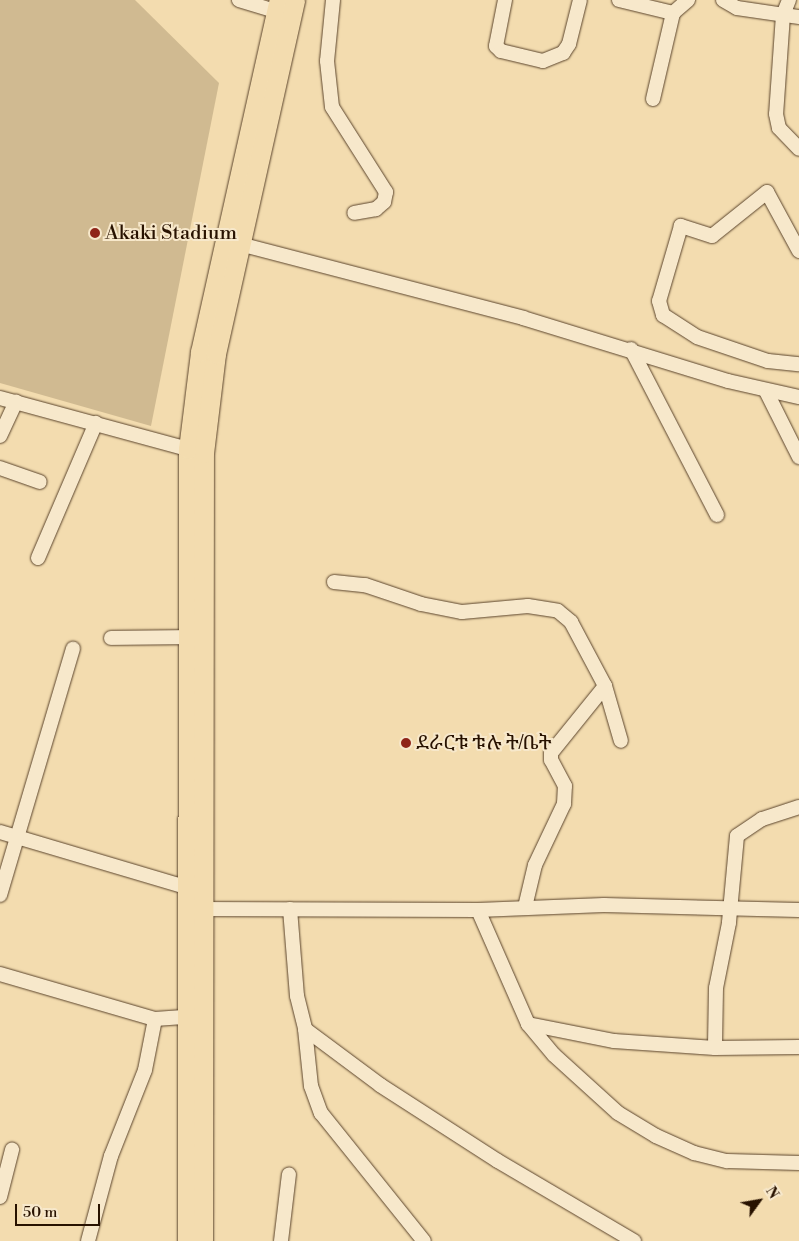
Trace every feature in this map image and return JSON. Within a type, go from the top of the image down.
[{"type":"main road","points":[[203,1241],[194,909],[186,887],[188,449],[200,352],[232,242],[295,0]]},
{"type":"main road","points":[[187,1241],[187,1017],[194,909],[204,453],[232,242],[277,6]]},
{"type":"street","points":[[239,0],[277,6]]},
{"type":"street","points":[[333,0],[327,61],[332,107],[386,192],[384,202],[376,209],[354,213]]},
{"type":"street","points":[[505,0],[496,46],[502,51],[543,61],[563,53],[568,44],[580,0]]},
{"type":"street","points":[[619,0],[672,13]]},
{"type":"street","points":[[654,99],[672,13],[688,0]]},
{"type":"street","points":[[723,0],[737,8],[799,17]]},
{"type":"street","points":[[789,0],[783,15],[776,114],[778,128],[799,149]]},
{"type":"street","points":[[799,251],[767,192],[712,236],[681,226],[659,301],[663,315],[697,337],[768,361],[799,364]]},
{"type":"street","points":[[232,242],[523,318],[766,391],[799,397]]},
{"type":"street","points":[[631,349],[717,515]]},
{"type":"street","points":[[766,391],[799,457]]},
{"type":"street","points":[[0,398],[188,449]]},
{"type":"street","points":[[0,436],[16,401]]},
{"type":"street","points":[[38,558],[96,423]]},
{"type":"street","points":[[0,468],[40,482]]},
{"type":"street","points":[[334,582],[365,585],[421,604],[462,612],[528,606],[558,611],[571,622],[605,686],[622,741]]},
{"type":"street","points":[[111,638],[188,637]]},
{"type":"street","points":[[0,895],[73,649]]},
{"type":"street","points":[[525,907],[535,865],[565,798],[565,786],[551,760],[551,753],[605,686]]},
{"type":"street","points":[[714,1048],[716,988],[728,932],[728,906],[739,832],[762,819],[799,807]]},
{"type":"street","points":[[0,832],[186,887]]},
{"type":"street","points":[[194,909],[478,910],[525,907],[728,906],[799,910]]},
{"type":"street","points":[[290,909],[297,996],[305,1030],[311,1086],[321,1113],[424,1241]]},
{"type":"street","points":[[478,910],[528,1024],[584,1084],[618,1112],[656,1136],[694,1153],[727,1161],[799,1163]]},
{"type":"street","points":[[0,974],[155,1019],[187,1017]]},
{"type":"street","points":[[88,1241],[100,1207],[107,1169],[145,1070],[155,1019]]},
{"type":"street","points":[[528,1024],[614,1041],[714,1048],[799,1047]]},
{"type":"street","points":[[305,1030],[380,1085],[482,1151],[634,1241]]},
{"type":"street","points":[[0,1197],[12,1150]]},
{"type":"street","points":[[281,1241],[289,1174]]},
{"type":"shaded area","name":"Akaki Stadium","points":[[0,0],[135,0],[219,83],[151,426],[0,383]]},
{"type":"place","name":"Akaki Stadium","points":[[95,233]]},
{"type":"place","name":"ደራርቱ ቱሉ ት/ቤት","points":[[406,743]]}]
